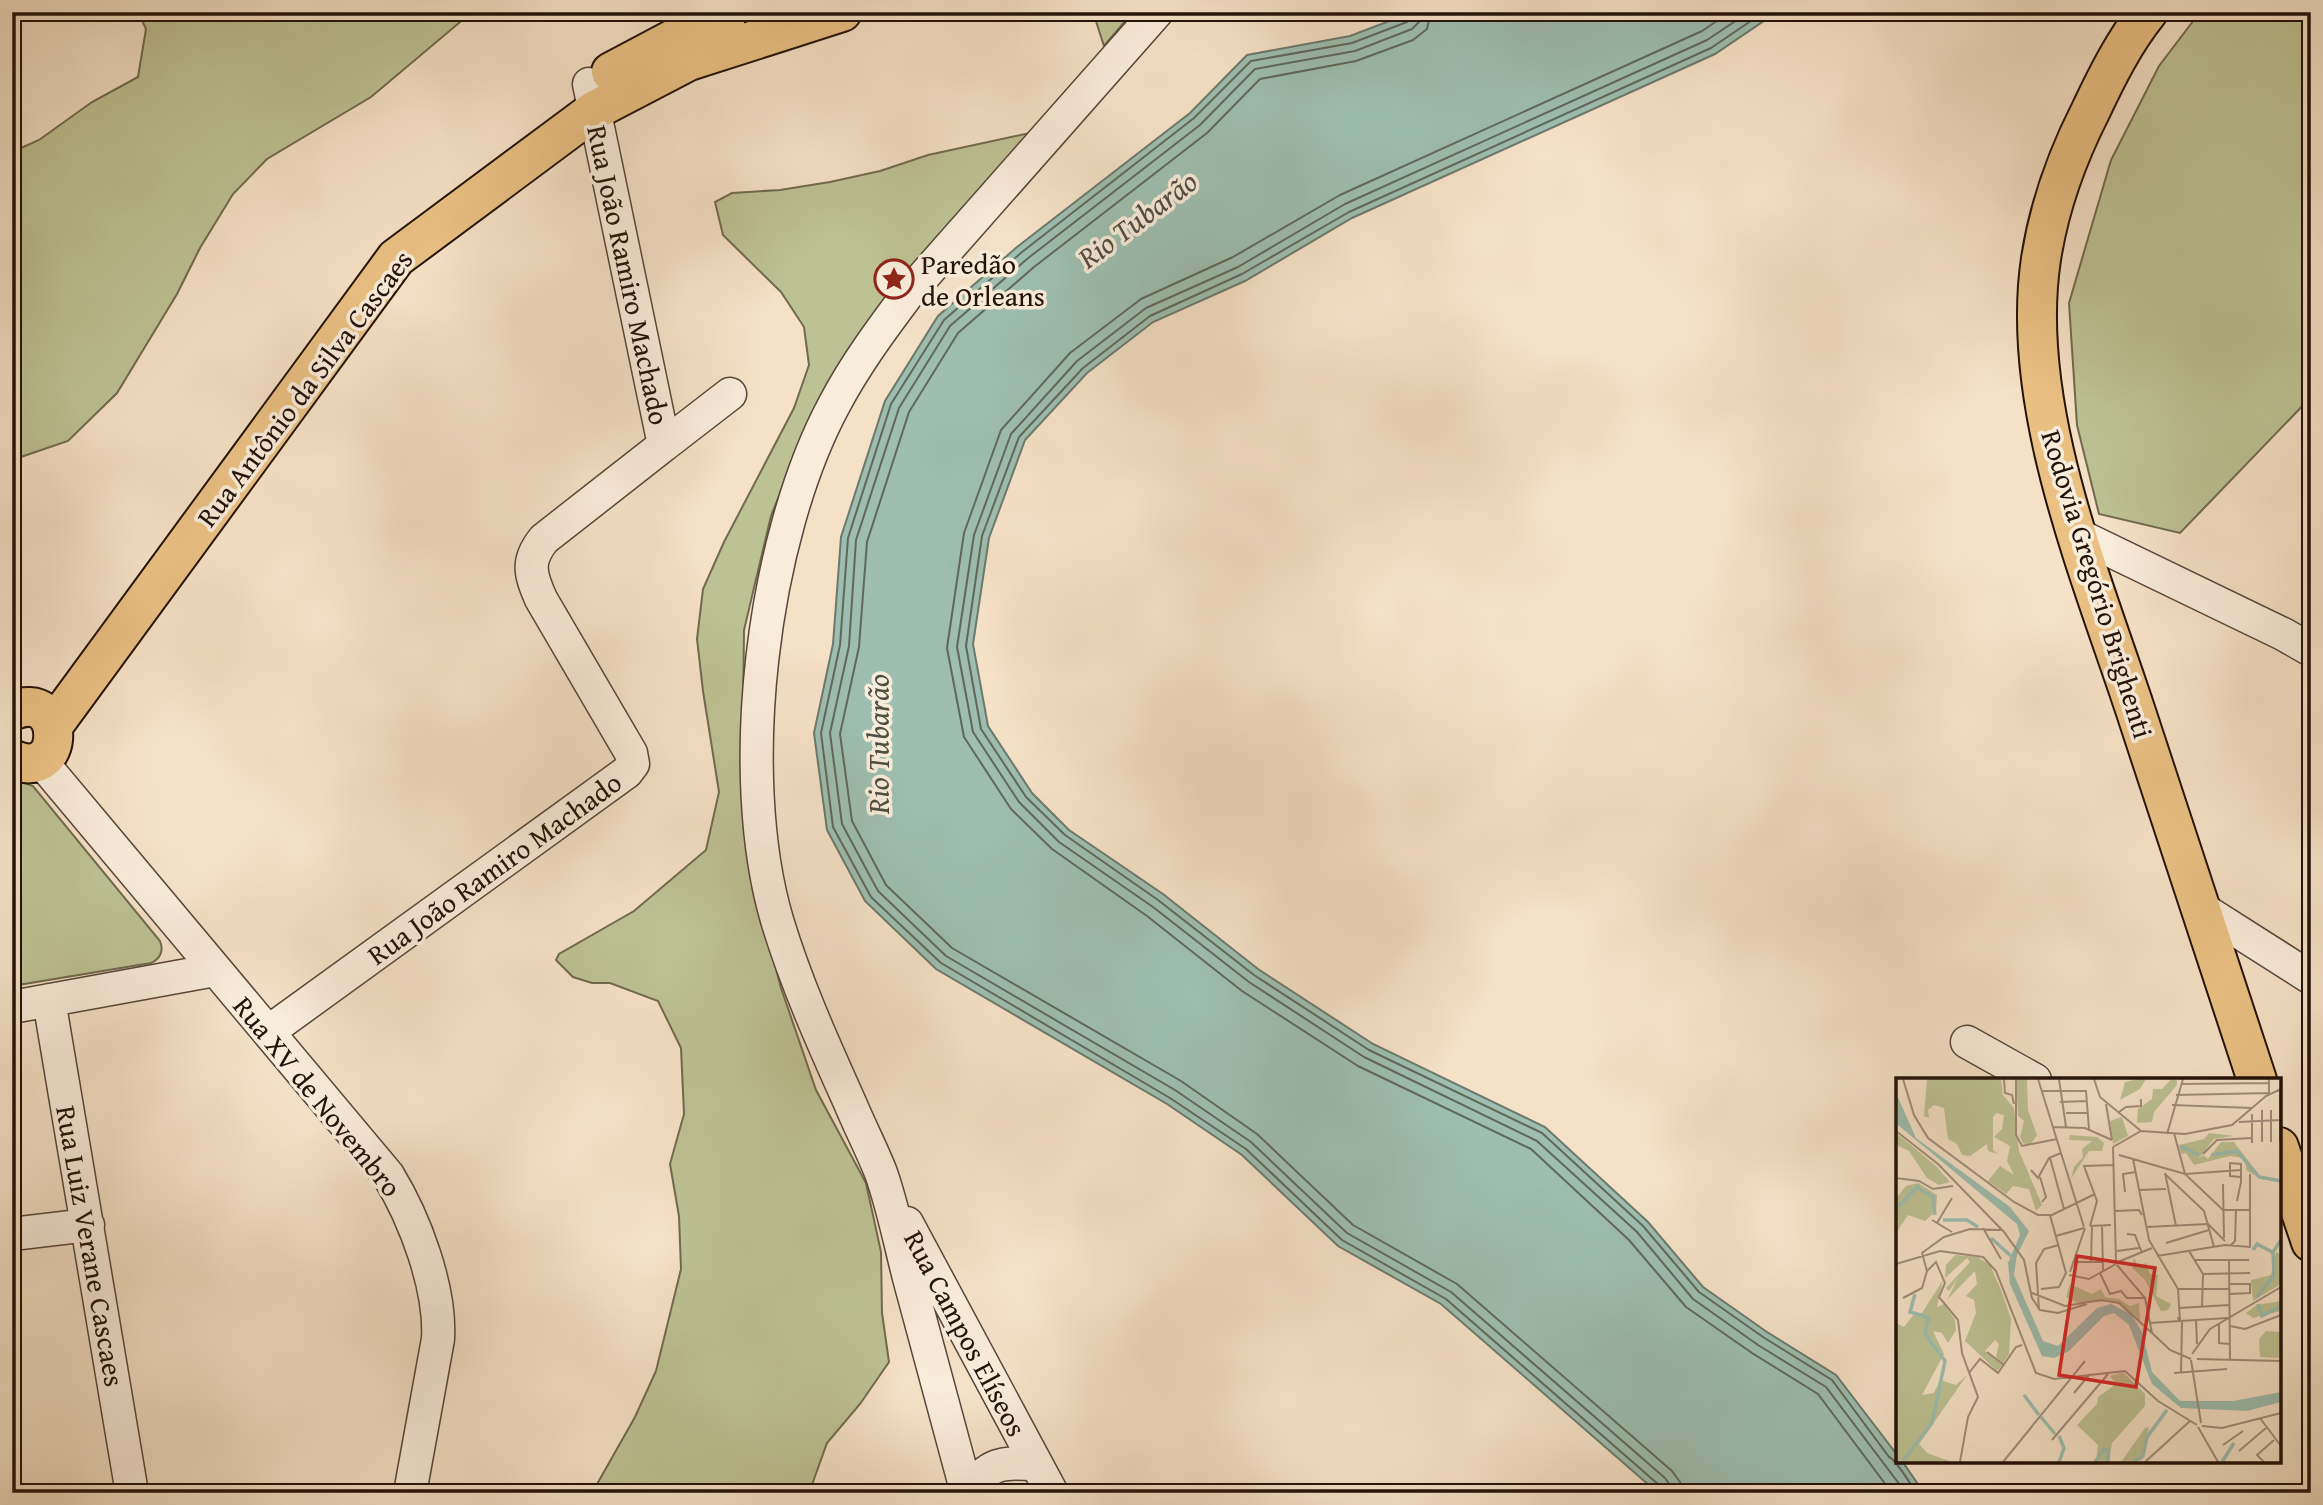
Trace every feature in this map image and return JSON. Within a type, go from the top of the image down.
[{"type":"main road","name":"Rua Antônio da Silva Cascaes","points":[[25,741],[280,394],[396,257],[592,97],[668,41],[754,12]]},
{"type":"main road","name":"Rua Antônio da Silva Cascaes","points":[[592,97],[689,61],[842,12]]},
{"type":"main road","name":"Rodovia Gregório Brighenti","points":[[2148,12],[2116,60],[2077,138],[2062,174],[2050,218],[2041,261],[2038,318],[2045,411],[2077,534],[2256,1078]]},
{"type":"main road","points":[[2281,1154],[2302,1231]]},
{"type":"street","points":[[967,1493],[881,1174],[820,1038],[790,962],[776,916],[765,864],[759,811],[759,705],[768,621],[790,514],[811,456],[833,406],[871,343],[916,284],[1157,12]]},
{"type":"street","name":"Rua João Ramiro Machado","points":[[268,1032],[616,780],[633,764],[631,753],[541,598],[533,582],[531,568],[534,552],[544,539],[664,445],[592,97]]},
{"type":"street","points":[[664,445],[730,394]]},
{"type":"street","points":[[2077,534],[2311,650]]},
{"type":"street","name":"Rua XV de Novembro","points":[[25,741],[388,1175],[402,1198],[414,1225],[433,1286],[439,1320],[438,1339],[410,1493]]},
{"type":"street","points":[[2201,908],[2311,978]]},
{"type":"street","points":[[12,1007],[215,970]]},
{"type":"street","name":"Rua Luiz Verane Cascaes","points":[[49,1000],[132,1493]]},
{"type":"street","points":[[1967,1042],[2031,1078]]},
{"type":"street","name":"Rua Campos Elíseos","points":[[881,1174],[1052,1493]]},
{"type":"street","points":[[12,1234],[88,1225]]},
{"type":"street","points":[[967,1493],[978,1478],[999,1464],[1011,1462],[1037,1465]]},
{"type":"green space","points":[[138,12],[472,12],[371,97],[267,159],[233,194],[117,393],[68,441],[12,460],[12,342],[18,336],[12,326],[12,152],[39,140],[92,102],[138,77],[146,29]]},
{"type":"green space","points":[[1093,12],[1133,12],[1104,46]]},
{"type":"green space","points":[[2200,12],[2311,12],[2311,397],[2180,533],[2099,514],[2077,425],[2069,303],[2111,160],[2159,66]]},
{"type":"green space","points":[[1030,133],[794,458],[771,516],[744,630],[743,712],[768,938],[781,988],[816,1090],[866,1183],[881,1252],[882,1313],[889,1362],[860,1404],[827,1443],[809,1493],[592,1493],[635,1417],[656,1371],[681,1269],[679,1216],[670,1164],[684,1114],[681,1048],[658,1001],[610,983],[592,983],[573,977],[556,960],[559,954],[634,911],[706,850],[719,792],[697,639],[703,589],[724,542],[794,408],[809,365],[804,327],[781,292],[723,235],[715,202],[732,193],[780,190],[830,182],[880,171],[928,155]]},
{"type":"green space","points":[[19,781],[33,786],[160,941],[161,951],[154,961],[12,986],[12,782]]},
{"type":"water","name":"Rio Tubarão","points":[[1413,12],[1777,12],[1715,54],[1352,218],[1245,281],[1153,322],[1087,373],[1025,440],[989,538],[973,644],[988,726],[1032,793],[1069,830],[1163,894],[1258,969],[1373,1044],[1545,1127],[1648,1222],[1703,1287],[1767,1332],[1836,1375],[1896,1453],[1896,1463],[1903,1463],[1924,1493],[1658,1493],[1441,1304],[1338,1246],[1242,1155],[1167,1104],[936,969],[865,901],[827,830],[814,733],[833,644],[841,537],[885,401],[938,316],[1017,247],[1190,113],[1247,55],[1350,36]]},
{"type":"place","name":"Paredão de Orleans","points":[[894,279]]}]
